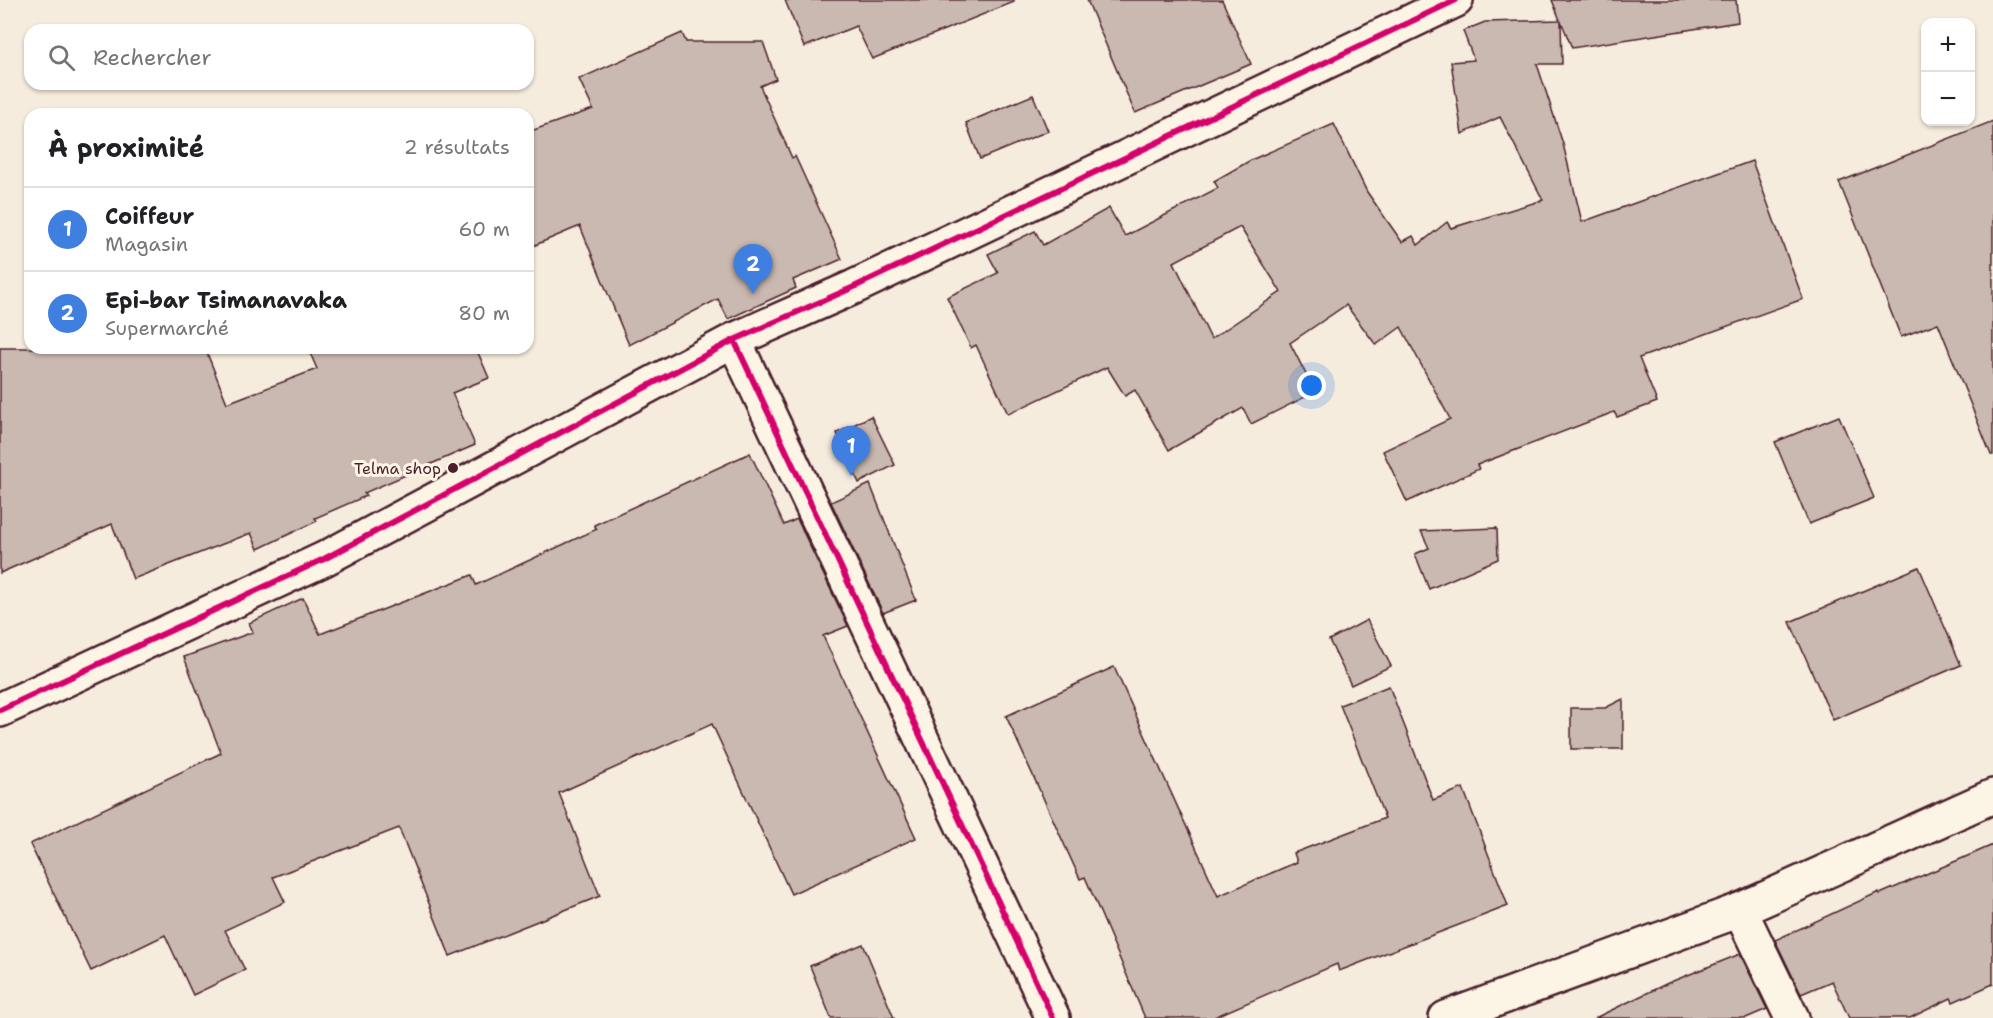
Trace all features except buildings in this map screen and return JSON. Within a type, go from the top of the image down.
[{"type":"street","points":[[0,710],[324,559],[734,340],[854,287],[1456,0]]},
{"type":"street","points":[[734,340],[1053,1018]]},
{"type":"street","points":[[1446,1018],[1740,910],[1993,795]]},
{"type":"street","points":[[1740,910],[1792,1018]]},
{"type":"cycle path","points":[[0,710],[324,559],[734,340],[854,287],[1456,0]]},
{"type":"cycle path","points":[[734,340],[1053,1018]]},
{"type":"place","name":"Epi-bar Tsimanavaka","points":[[753,294]]},
{"type":"place","name":"Telma shop","points":[[453,468]]},
{"type":"place","name":"Coiffeur","points":[[851,476]]}]
